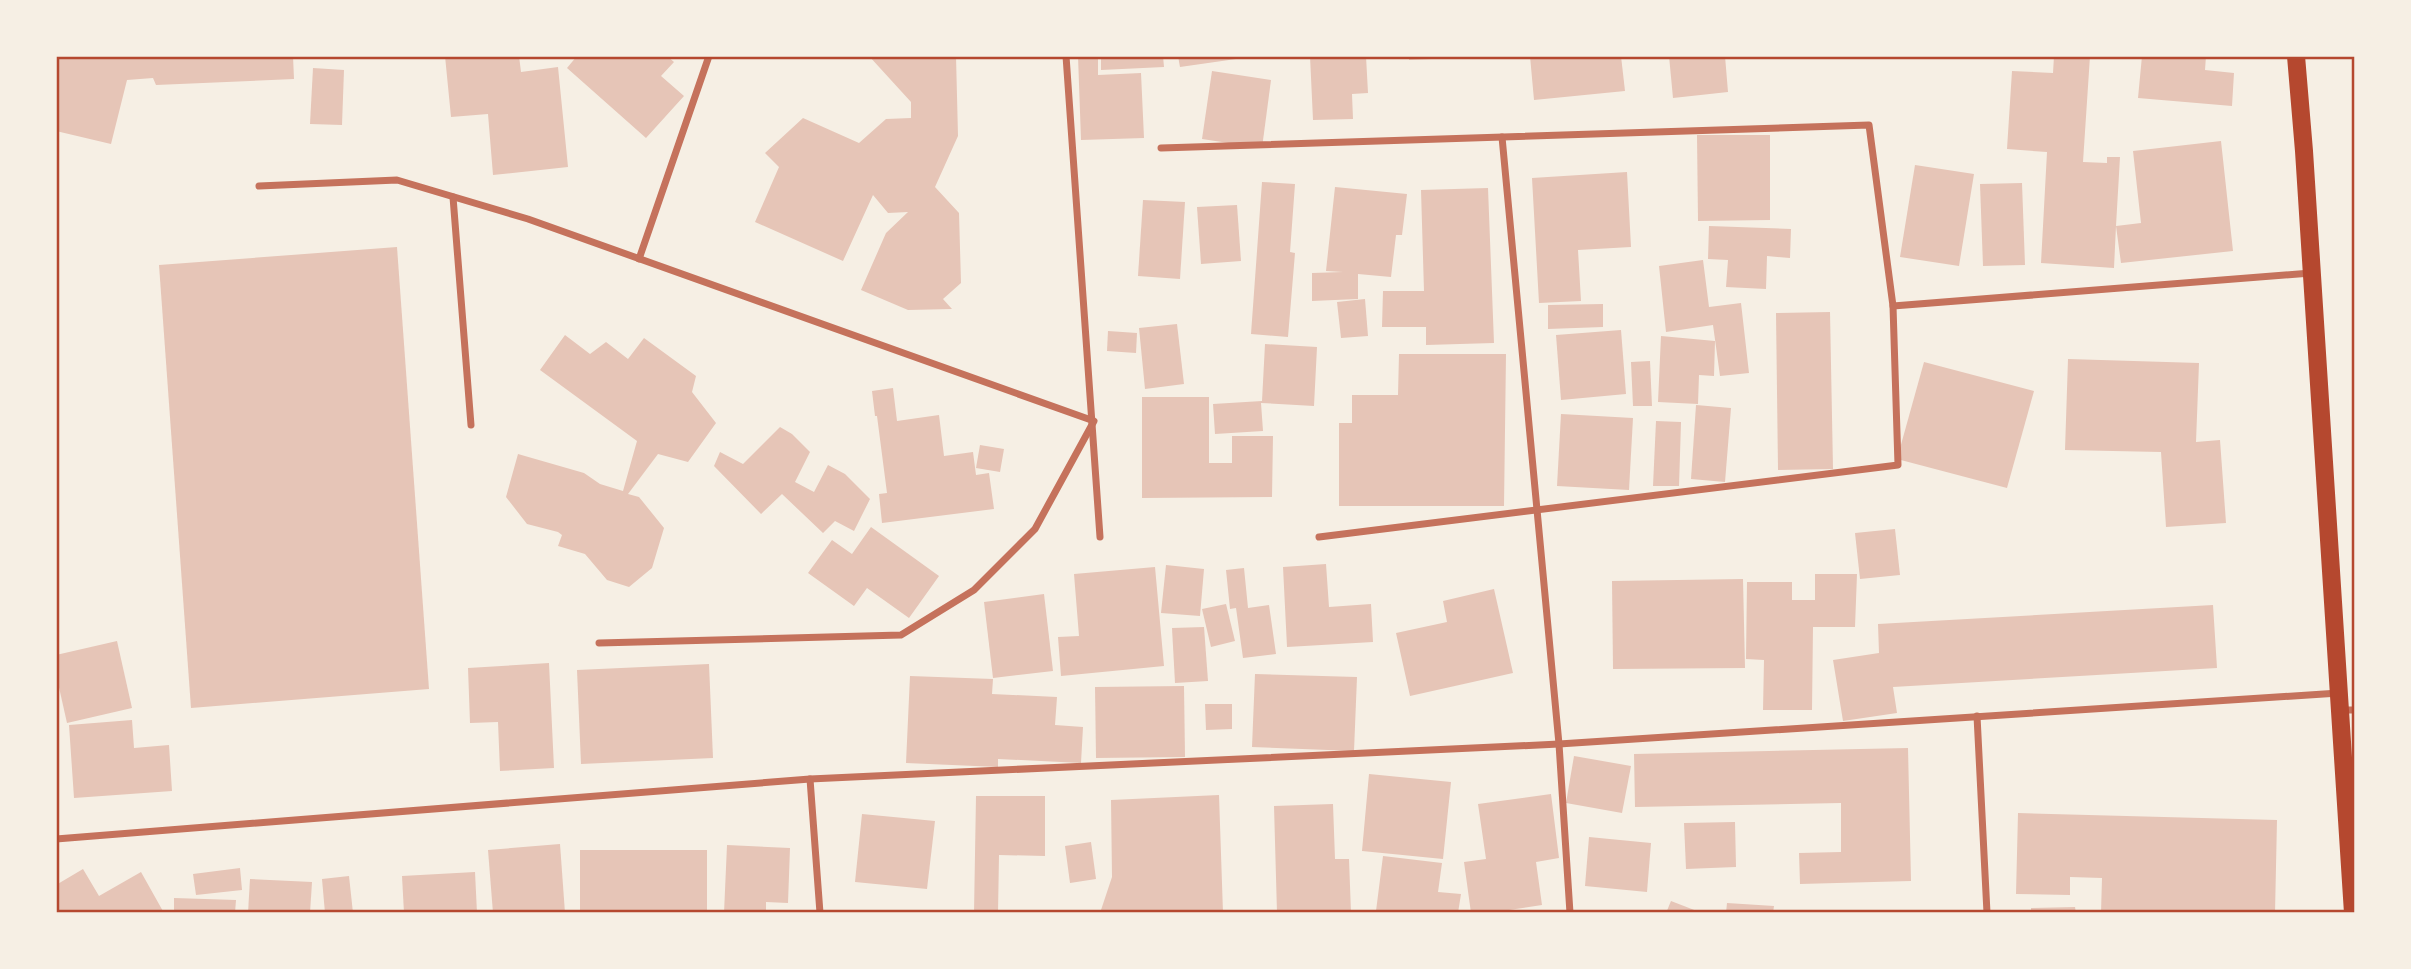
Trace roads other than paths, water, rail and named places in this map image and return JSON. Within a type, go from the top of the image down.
[{"type":"main road","points":[[2296,56],[2350,778],[2353,913]]},
{"type":"street","points":[[639,259],[709,56]]},
{"type":"street","points":[[1066,56],[1094,421],[1100,537]]},
{"type":"street","points":[[1161,148],[1869,124],[1893,306],[1898,466],[1319,537]]},
{"type":"street","points":[[1502,137],[1559,744],[1570,913]]},
{"type":"street","points":[[259,186],[397,180],[528,219],[1094,421]]},
{"type":"street","points":[[453,197],[471,425]]},
{"type":"street","points":[[1893,306],[2312,273]]},
{"type":"street","points":[[599,642],[901,635],[974,590],[1035,529],[1094,421]]},
{"type":"street","points":[[56,839],[810,779],[1559,744],[1977,716],[2345,704]]},
{"type":"street","points":[[1977,716],[1987,913]]},
{"type":"street","points":[[810,779],[820,913]]}]
